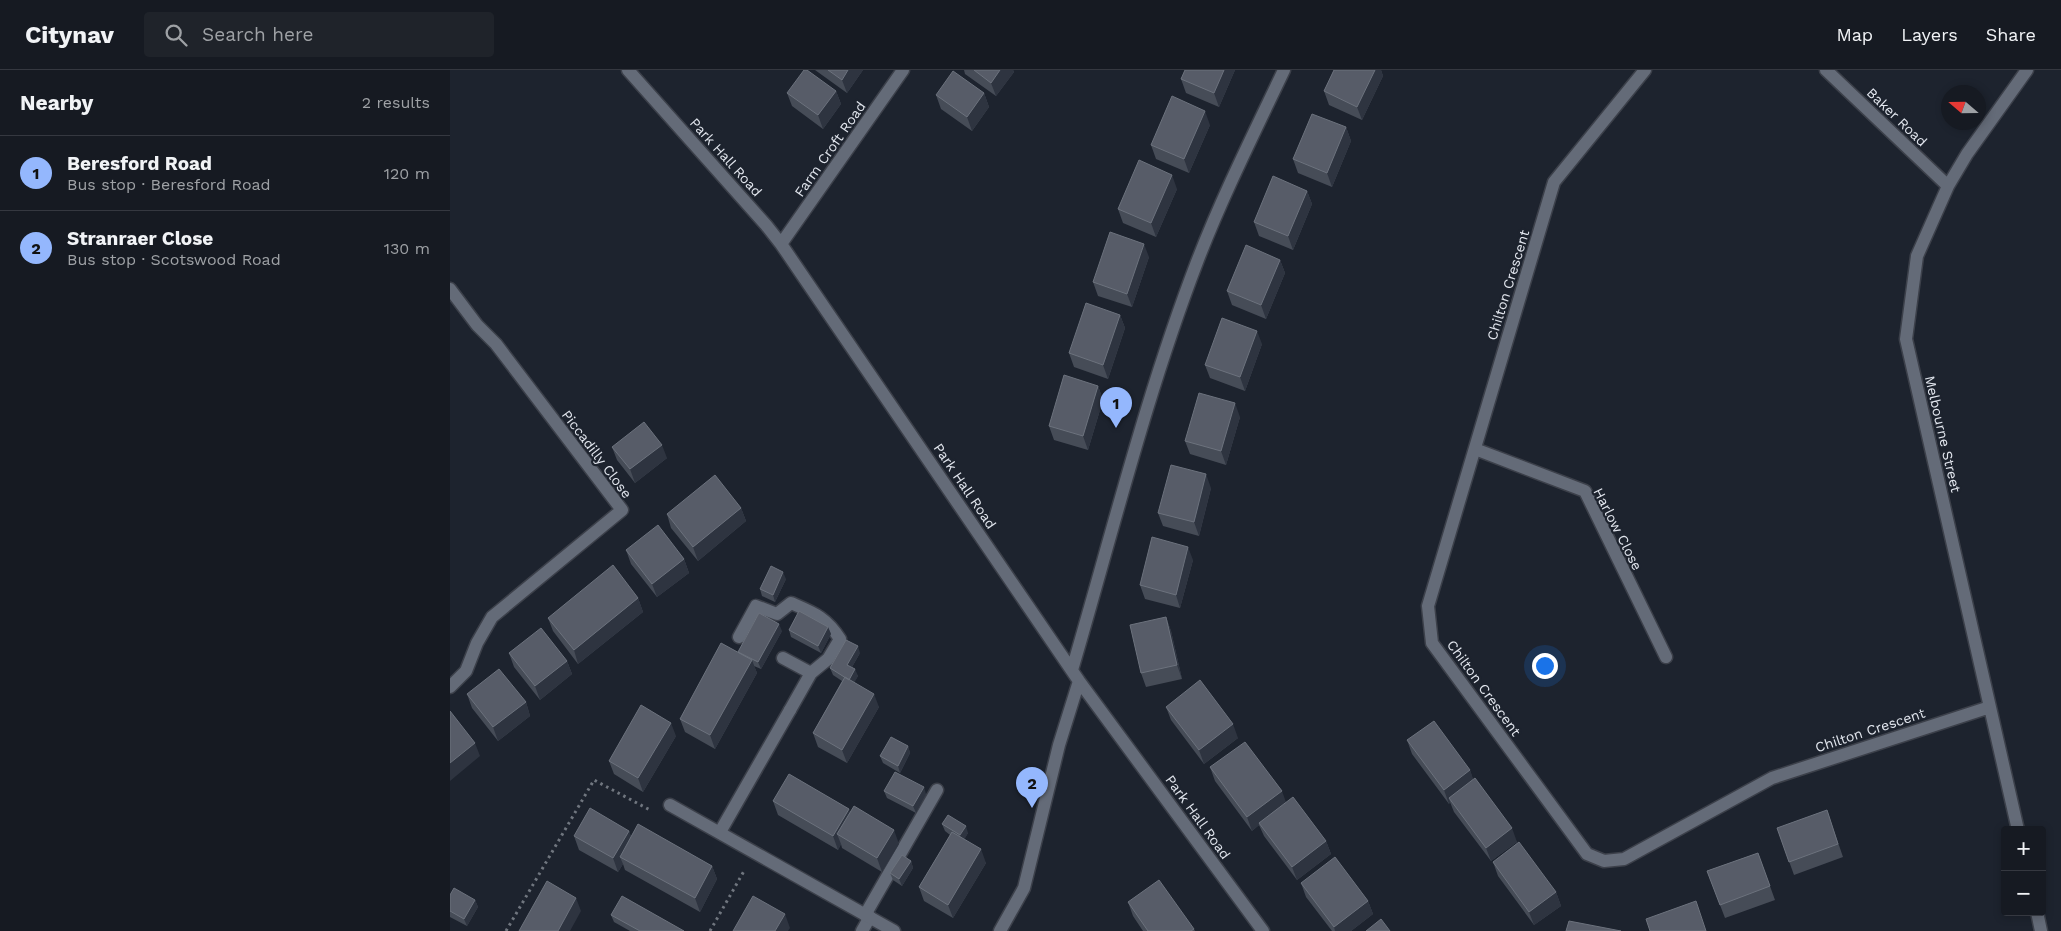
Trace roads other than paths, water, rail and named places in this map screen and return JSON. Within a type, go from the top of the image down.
[{"type":"street","name":"Park Hall Road","points":[[628,70],[781,244],[1076,675],[1263,931]]},
{"type":"street","name":"Farm Croft Road","points":[[781,244],[903,70]]},
{"type":"street","points":[[1000,931],[1024,888],[1076,675],[1157,378],[1197,262],[1249,143],[1284,70]]},
{"type":"street","name":"Chilton Crescent","points":[[1645,70],[1554,182],[1428,606],[1432,643],[1587,854],[1604,861],[1624,859],[1772,778],[1990,707]]},
{"type":"street","name":"Baker Road","points":[[1826,70],[1948,186]]},
{"type":"street","name":"Melbourne Street","points":[[2017,826],[1906,339],[1917,256],[1948,186],[1967,154],[2027,70]]},
{"type":"street","name":"Piccadilly Close","points":[[450,289],[477,325],[496,344],[622,510],[492,617],[477,644],[466,672],[450,687]]},
{"type":"street","name":"Harlow Close","points":[[1475,449],[1585,491],[1666,657]]},
{"type":"street","points":[[720,832],[812,673],[828,659],[840,639],[832,626],[821,616],[791,603],[777,614],[756,606],[739,637]]},
{"type":"street","points":[[783,658],[812,673]]},
{"type":"street","points":[[862,931],[867,916],[937,790]]},
{"type":"street","points":[[670,805],[894,931]]},
{"type":"street","points":[[2038,916],[2041,931]]},
{"type":"place","name":"Beresford Road","points":[[1116,428]]},
{"type":"place","name":"Stranraer Close","points":[[1032,808]]}]
